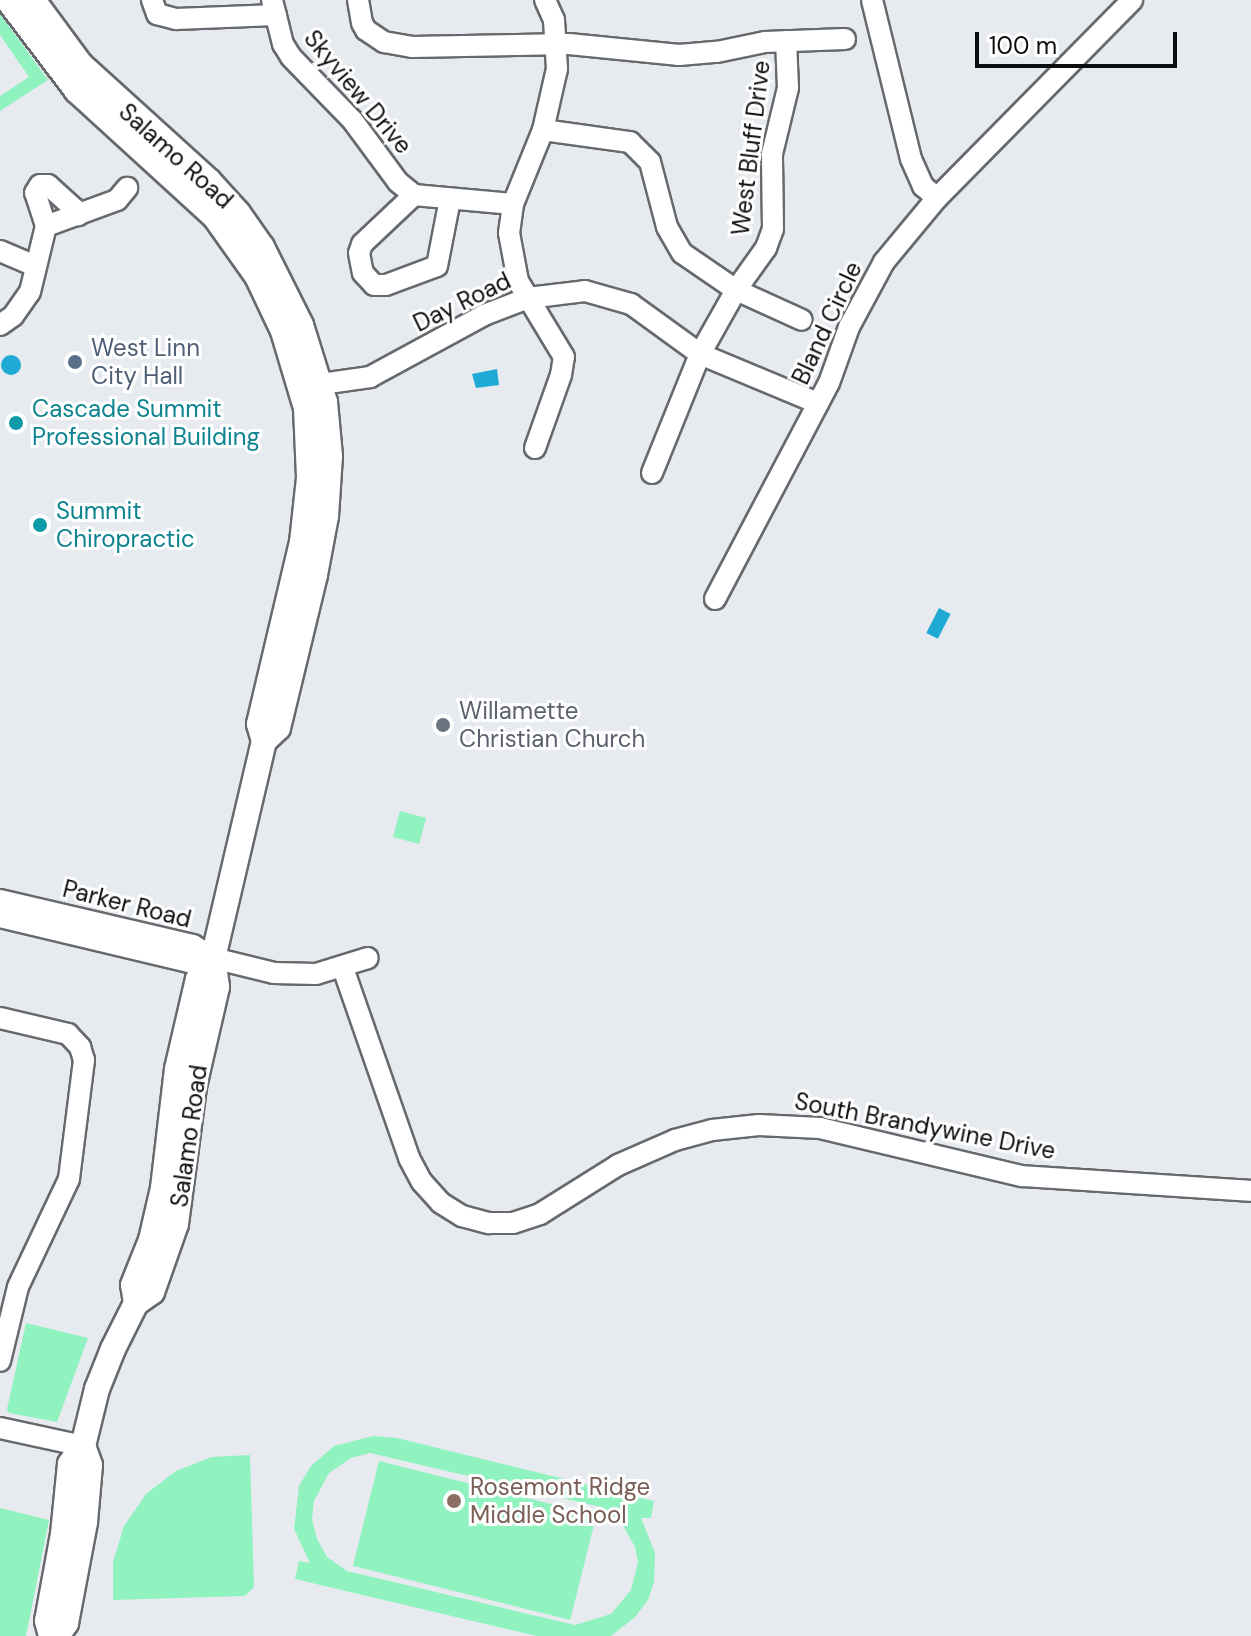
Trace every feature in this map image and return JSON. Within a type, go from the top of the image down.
[{"type":"main road","name":"Salamo Road","points":[[8,0],[77,91],[197,199],[233,240],[270,302],[309,386]]},
{"type":"main road","name":"Salamo Road","points":[[33,0],[90,76],[209,181],[250,228],[295,309],[309,386],[308,497],[298,562],[259,724],[264,741],[213,958],[217,987],[190,1106],[176,1224],[152,1292],[136,1303],[105,1368],[83,1446],[70,1464],[63,1534],[47,1621],[54,1636]]},
{"type":"street","name":"Skyview Drive","points":[[152,0],[157,14],[176,19],[274,7],[283,44],[291,57],[350,117],[398,182],[414,195]]},
{"type":"street","name":"West Bluff Drive","points":[[358,0],[366,30],[394,45],[412,47],[556,43],[679,55],[786,41],[845,39]]},
{"type":"street","points":[[535,448],[561,375],[564,357],[528,298],[510,253],[509,233],[513,204],[543,130],[557,69],[554,20],[545,0]]},
{"type":"street","points":[[872,0],[911,159],[923,186],[937,198]]},
{"type":"street","name":"Bland Circle","points":[[715,599],[818,403],[849,327],[884,262],[937,198],[1132,0]]},
{"type":"street","name":"West Bluff Drive","points":[[652,473],[700,354],[736,290],[766,248],[773,229],[772,154],[788,88],[786,41]]},
{"type":"street","points":[[543,130],[617,137],[640,150],[650,162],[675,242],[694,263],[736,290],[802,320]]},
{"type":"street","points":[[0,325],[23,305],[34,272],[46,226],[35,193],[44,184],[75,209],[78,215]]},
{"type":"street","points":[[46,226],[117,200],[127,188]]},
{"type":"street","points":[[450,199],[437,266],[386,285],[374,285],[363,273],[359,253],[362,244],[414,195],[513,204]]},
{"type":"street","points":[[0,251],[34,272]]},
{"type":"street","points":[[0,264],[34,272]]},
{"type":"street","name":"Day Road","points":[[309,386],[370,377],[484,315],[528,298],[585,291],[631,304],[700,354],[818,403]]},
{"type":"street","name":"Parker Road","points":[[0,900],[193,945],[213,958]]},
{"type":"street","name":"Parker Road","points":[[0,917],[189,962],[213,958]]},
{"type":"street","points":[[213,958],[289,975],[343,968],[368,958]]},
{"type":"street","name":"South Brandywine Drive","points":[[343,968],[409,1158],[422,1182],[441,1203],[462,1216],[489,1223],[513,1223],[540,1214],[618,1165],[675,1140],[712,1130],[759,1125],[820,1128],[1022,1176],[1251,1191]]},
{"type":"street","points":[[0,1018],[68,1034],[80,1047],[84,1060],[69,1179],[18,1287],[0,1361]]},
{"type":"street","points":[[0,1428],[83,1446]]},
{"type":"green space","points":[[0,14],[48,80],[0,111],[0,96],[29,77],[0,35]]},
{"type":"green space","points":[[400,811],[426,818],[419,844],[393,837]]},
{"type":"green space","points":[[26,1323],[88,1338],[57,1422],[9,1413],[7,1409]]},
{"type":"green space","points":[[373,1436],[397,1438],[654,1501],[651,1518],[641,1518],[655,1553],[654,1582],[648,1600],[635,1617],[611,1636],[537,1636],[295,1579],[299,1561],[310,1563],[294,1529],[299,1486],[311,1466],[334,1446]],"holes":[[[370,1453],[601,1507],[621,1522],[635,1547],[638,1562],[631,1590],[611,1614],[575,1625],[347,1571],[327,1557],[317,1539],[312,1519],[314,1501],[329,1473],[351,1458]]]},
{"type":"green space","points":[[250,1455],[254,1587],[245,1596],[113,1600],[113,1562],[124,1526],[146,1494],[176,1471],[212,1457]]},
{"type":"green space","points":[[379,1461],[596,1515],[570,1620],[353,1566]]},
{"type":"green space","points":[[0,1508],[49,1520],[26,1636],[0,1636]]},
{"type":"water","points":[[7,355],[15,355],[21,365],[15,375],[7,375],[1,369],[1,361]]},
{"type":"water","points":[[497,369],[499,385],[476,388],[472,374]]},
{"type":"water","points":[[939,608],[951,614],[938,639],[926,633]]},
{"type":"place","name":"West Linn City Hall","points":[[75,362]]},
{"type":"place","name":"Cascade Summit Professional Building","points":[[16,423]]},
{"type":"place","name":"Summit Chiropractic","points":[[40,525]]},
{"type":"place","name":"Willamette Christian Church","points":[[443,725]]},
{"type":"place","name":"Rosemont Ridge Middle School","points":[[454,1501]]}]
